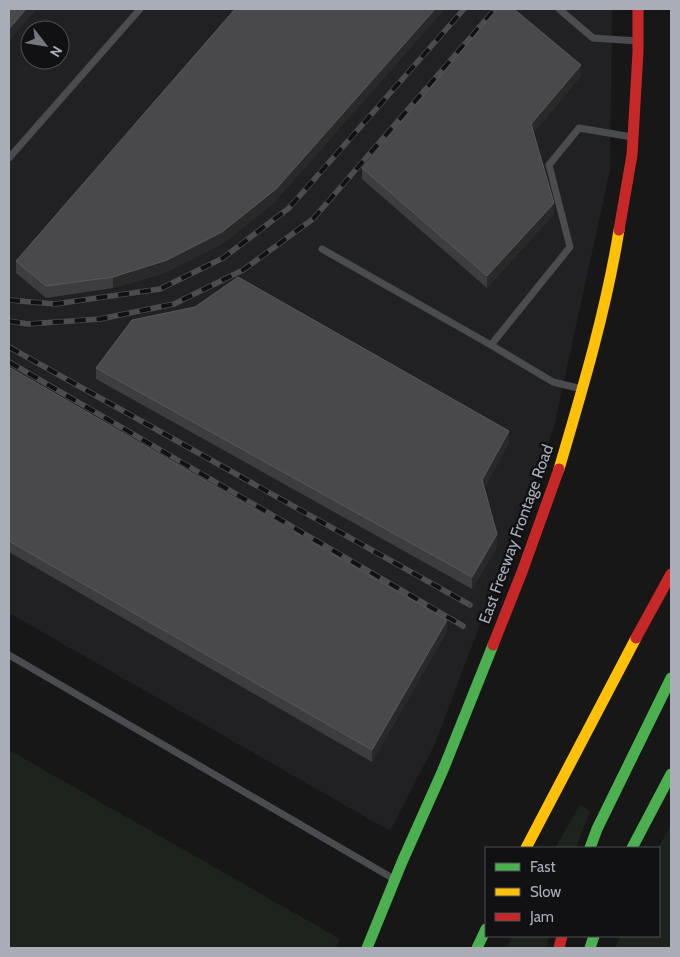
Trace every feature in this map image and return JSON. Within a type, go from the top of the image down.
[{"type":"main road","name":"East Freeway Frontage Road","points":[[367,948],[443,770],[522,572],[553,488],[583,389],[616,250],[632,156],[638,47],[638,9]]},
{"type":"main road","points":[[527,847],[671,574]]},
{"type":"main road","points":[[590,847],[597,829],[671,678]]},
{"type":"main road","points":[[633,847],[671,774]]},
{"type":"main road","points":[[477,948],[485,931]]},
{"type":"lane","points":[[9,158],[140,9]]},
{"type":"lane","points":[[559,9],[593,38],[638,47]]},
{"type":"lane","points":[[491,345],[570,247],[549,165],[579,128],[633,137]]},
{"type":"lane","points":[[322,249],[553,382],[583,389]]},
{"type":"lane","points":[[9,655],[395,880]]},
{"type":"shaded area","points":[[9,9],[612,9],[610,170],[554,427],[435,744],[390,831],[9,613]]},
{"type":"shaded area","points":[[9,750],[340,939],[336,948],[9,948]]},
{"type":"shaded area","points":[[580,805],[590,811],[576,847],[556,847]]},
{"type":"shaded area","points":[[671,825],[670,948],[615,948],[620,937],[660,937],[659,847]]},
{"type":"shaded area","points":[[512,937],[549,937],[546,948],[507,948]]},
{"type":"building","points":[[9,9],[26,9],[9,29]]},
{"type":"building","points":[[235,9],[435,9],[276,189],[222,232],[167,260],[113,277],[46,286],[16,261]]},
{"type":"building","points":[[497,9],[514,9],[581,65],[531,124],[554,203],[487,276],[362,168]]},
{"type":"building","points":[[238,277],[509,431],[482,480],[497,534],[472,577],[96,368],[132,320],[195,307]]},
{"type":"building","points":[[9,367],[447,620],[372,750],[9,541]]},
{"type":"railway","points":[[9,300],[55,304],[160,289],[223,258],[289,208],[464,9]]},
{"type":"railway","points":[[9,321],[28,324],[100,319],[174,304],[243,270],[313,219],[495,9]]},
{"type":"railway","points":[[9,347],[470,605]]},
{"type":"railway","points":[[9,362],[463,626]]},
{"type":"traffic: fast","points":[[367,948],[402,862],[443,770],[493,645]]},
{"type":"traffic: fast","points":[[590,847],[597,829],[671,678]]},
{"type":"traffic: fast","points":[[633,847],[671,774]]},
{"type":"traffic: fast","points":[[477,948],[485,931]]},
{"type":"traffic: fast","points":[[590,948],[594,937]]},
{"type":"traffic: slow","points":[[559,469],[600,321],[619,230]]},
{"type":"traffic: slow","points":[[527,847],[636,638]]},
{"type":"traffic: jam","points":[[619,230],[632,155],[638,52],[638,9]]},
{"type":"traffic: jam","points":[[493,645],[522,572],[559,469]]},
{"type":"traffic: jam","points":[[636,638],[671,574]]},
{"type":"traffic: jam","points":[[559,948],[562,937]]}]
